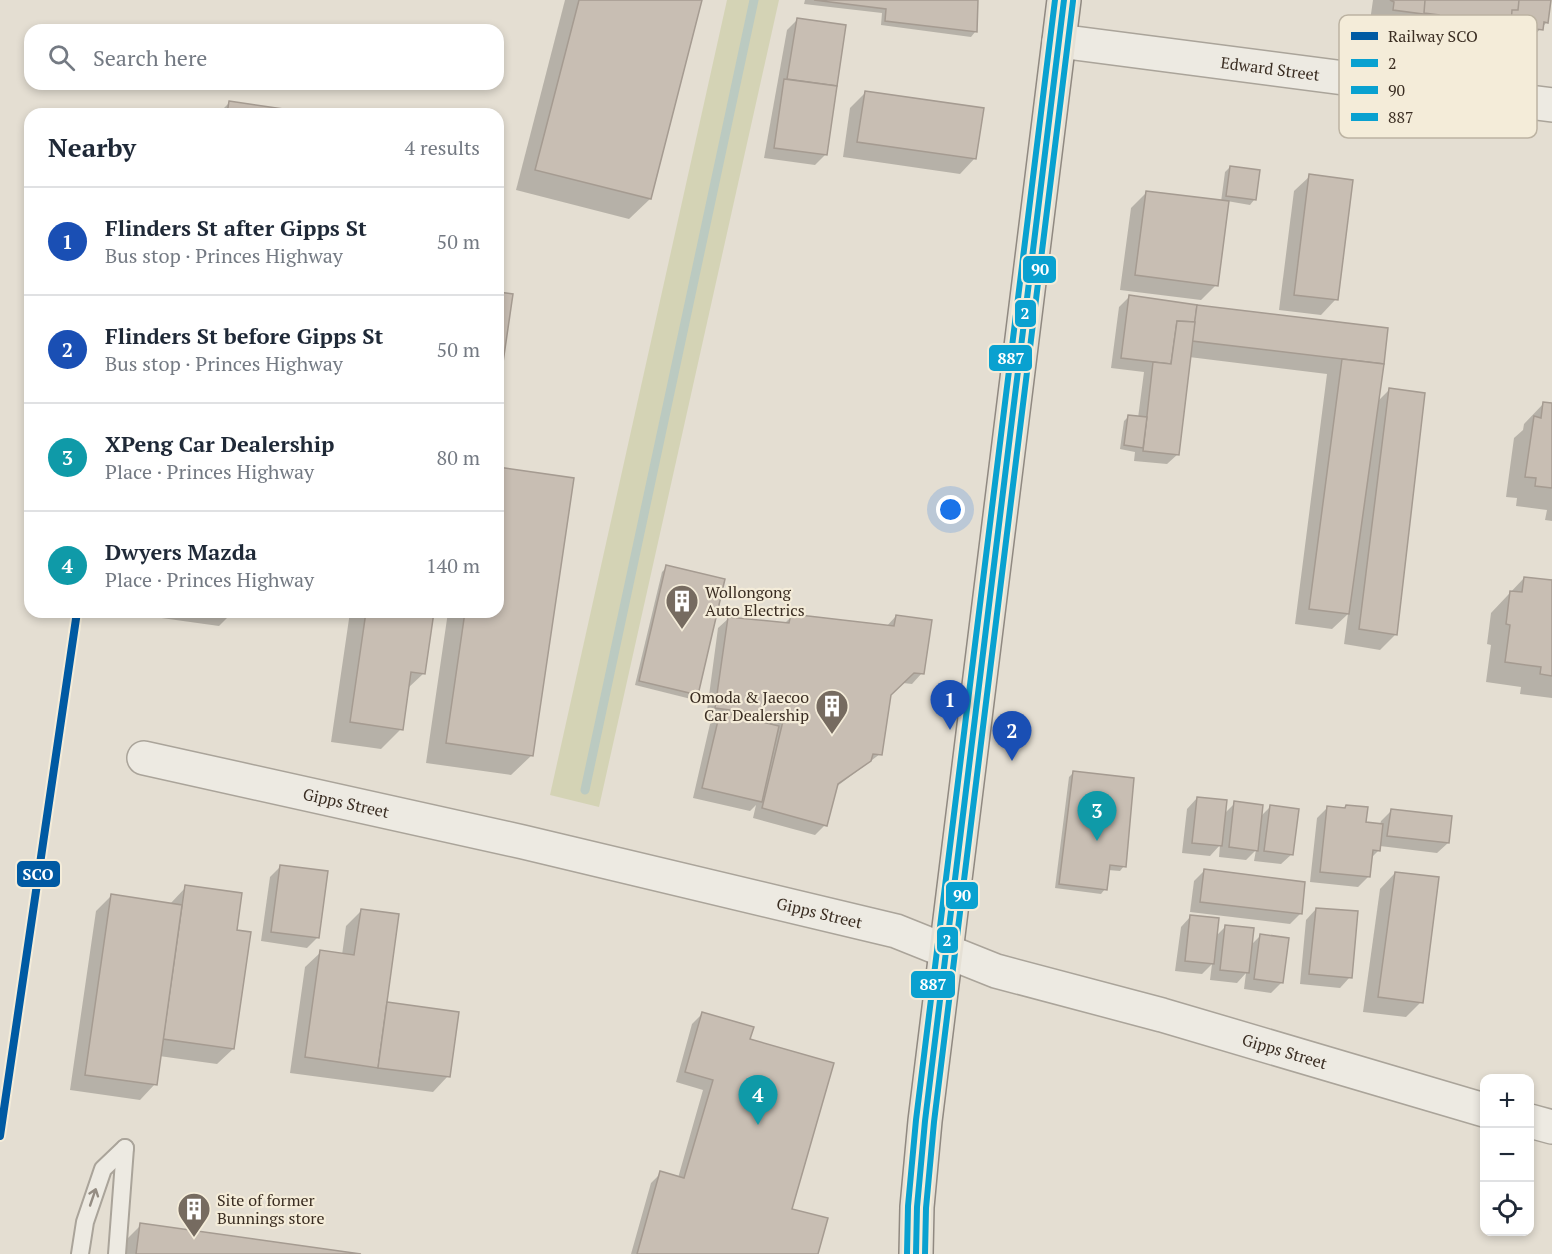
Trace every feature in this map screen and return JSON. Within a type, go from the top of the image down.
[{"type":"main road","points":[[916,1254],[917,1207],[925,1121],[1064,0]]},
{"type":"street","name":"Edward Street","points":[[1059,41],[1339,77]]},
{"type":"street","name":"Edward Street","points":[[1537,103],[1552,105]]},
{"type":"street","name":"Gipps Street","points":[[144,758],[523,842],[896,931],[996,971],[1161,1015],[1480,1109]]},
{"type":"street","points":[[1534,1122],[1552,1127]]},
{"type":"lane","points":[[80,1254],[85,1222],[103,1169],[125,1148],[117,1254]]},
{"type":"green space","points":[[727,0],[779,0],[599,807],[550,795]]},
{"type":"building","points":[[579,0],[702,0],[651,199],[535,170]]},
{"type":"building","points":[[814,0],[978,0],[977,32],[885,21],[886,9]]},
{"type":"building","points":[[1390,0],[1551,0],[1548,23],[1544,22],[1543,30],[1537,29],[1537,15],[1430,15],[1393,10],[1394,2]]},
{"type":"building","points":[[1425,0],[1519,0],[1518,10],[1512,10],[1512,15],[1424,13]]},
{"type":"building","points":[[797,18],[846,25],[837,86],[787,79]]},
{"type":"building","points":[[784,79],[837,86],[827,155],[774,148]]},
{"type":"building","points":[[865,91],[984,108],[976,159],[857,142]]},
{"type":"building","points":[[229,101],[277,108],[228,108]]},
{"type":"building","points":[[1230,166],[1260,170],[1256,200],[1226,196]]},
{"type":"building","points":[[1309,174],[1353,180],[1338,300],[1294,295]]},
{"type":"building","points":[[1146,191],[1229,201],[1218,286],[1135,275]]},
{"type":"building","points":[[504,293],[513,294],[504,356]]},
{"type":"building","points":[[1129,295],[1197,305],[1195,322],[1177,321],[1171,364],[1121,358]]},
{"type":"building","points":[[1197,305],[1388,328],[1384,364],[1192,341]]},
{"type":"building","points":[[1177,321],[1195,322],[1179,455],[1143,451],[1153,362],[1171,364]]},
{"type":"building","points":[[1342,359],[1384,364],[1349,614],[1309,609]]},
{"type":"building","points":[[1389,388],[1425,393],[1397,635],[1359,629]]},
{"type":"building","points":[[1543,402],[1552,403],[1552,488],[1535,486],[1536,478],[1525,477],[1534,416],[1541,418]]},
{"type":"building","points":[[1128,415],[1147,417],[1143,448],[1124,445]]},
{"type":"building","points":[[504,468],[574,478],[533,756],[446,743],[464,618],[504,618]]},
{"type":"building","name":"Wollongong Auto Electrics","points":[[666,565],[725,579],[698,695],[639,681]]},
{"type":"building","points":[[1524,577],[1552,580],[1552,676],[1540,674],[1541,667],[1505,662],[1510,625],[1506,624],[1510,591],[1522,592]]},
{"type":"building","name":"Omoda & Jaecoo Car Dealership","points":[[791,614],[894,626],[896,615],[932,620],[924,674],[914,673],[891,695],[882,755],[873,754],[871,761],[838,784],[827,826],[762,808],[784,717],[715,708],[728,617],[789,623]]},
{"type":"building","points":[[365,618],[433,618],[425,674],[411,672],[403,730],[350,722]]},
{"type":"building","points":[[720,712],[779,726],[762,802],[702,788]]},
{"type":"building","points":[[1073,771],[1134,778],[1126,867],[1110,865],[1107,890],[1059,884]]},
{"type":"building","points":[[1197,797],[1227,800],[1222,846],[1192,843]]},
{"type":"building","points":[[1234,801],[1263,805],[1258,851],[1229,847]]},
{"type":"building","points":[[1270,805],[1299,809],[1293,855],[1264,851]]},
{"type":"building","points":[[1346,805],[1368,807],[1366,822],[1383,824],[1380,851],[1373,850],[1370,877],[1320,872],[1327,806],[1345,808]]},
{"type":"building","points":[[1391,809],[1452,816],[1449,843],[1387,836]]},
{"type":"building","points":[[280,865],[328,871],[319,938],[271,932]]},
{"type":"building","points":[[1204,869],[1305,882],[1302,914],[1200,902]]},
{"type":"building","points":[[1395,872],[1439,877],[1423,1003],[1378,997]]},
{"type":"building","points":[[185,885],[242,893],[237,930],[251,932],[234,1049],[163,1039]]},
{"type":"building","points":[[111,894],[182,905],[157,1085],[85,1075]]},
{"type":"building","points":[[1316,908],[1358,911],[1352,978],[1309,974]]},
{"type":"building","points":[[361,909],[399,914],[378,1068],[305,1057],[320,950],[354,955]]},
{"type":"building","points":[[1190,915],[1219,918],[1214,964],[1185,961]]},
{"type":"building","points":[[1225,925],[1254,928],[1249,973],[1220,970]]},
{"type":"building","points":[[1260,934],[1289,938],[1283,983],[1254,979]]},
{"type":"building","points":[[387,1002],[459,1012],[450,1077],[378,1068]]},
{"type":"building","points":[[702,1012],[754,1027],[750,1039],[834,1063],[792,1209],[828,1218],[818,1254],[637,1254],[660,1171],[684,1178],[713,1080],[685,1072]]},
{"type":"building","name":"Site of former Bunnings store","points":[[140,1223],[361,1254],[136,1254]]},
{"type":"waterway","points":[[585,790],[754,0]]},
{"type":"rail line","name":"SCO","points":[[0,1136],[76,618]]},
{"type":"transit line","name":"887","points":[[907,1254],[908,1206],[916,1120],[1055,0]]},
{"type":"transit line","name":"2","points":[[916,1254],[917,1207],[925,1121],[1064,0]]},
{"type":"transit line","name":"90","points":[[925,1254],[926,1208],[934,1122],[1073,1]]},
{"type":"place","name":"Wollongong Auto Electrics","points":[[682,630]]},
{"type":"place","name":"Flinders St after Gipps St","points":[[950,730]]},
{"type":"place","name":"Omoda & Jaecoo Car Dealership","points":[[832,735]]},
{"type":"place","name":"Flinders St before Gipps St","points":[[1012,761]]},
{"type":"place","name":"XPeng Car Dealership","points":[[1097,841]]},
{"type":"place","name":"Dwyers Mazda","points":[[758,1125]]},
{"type":"place","name":"Site of former Bunnings store","points":[[194,1238]]}]
